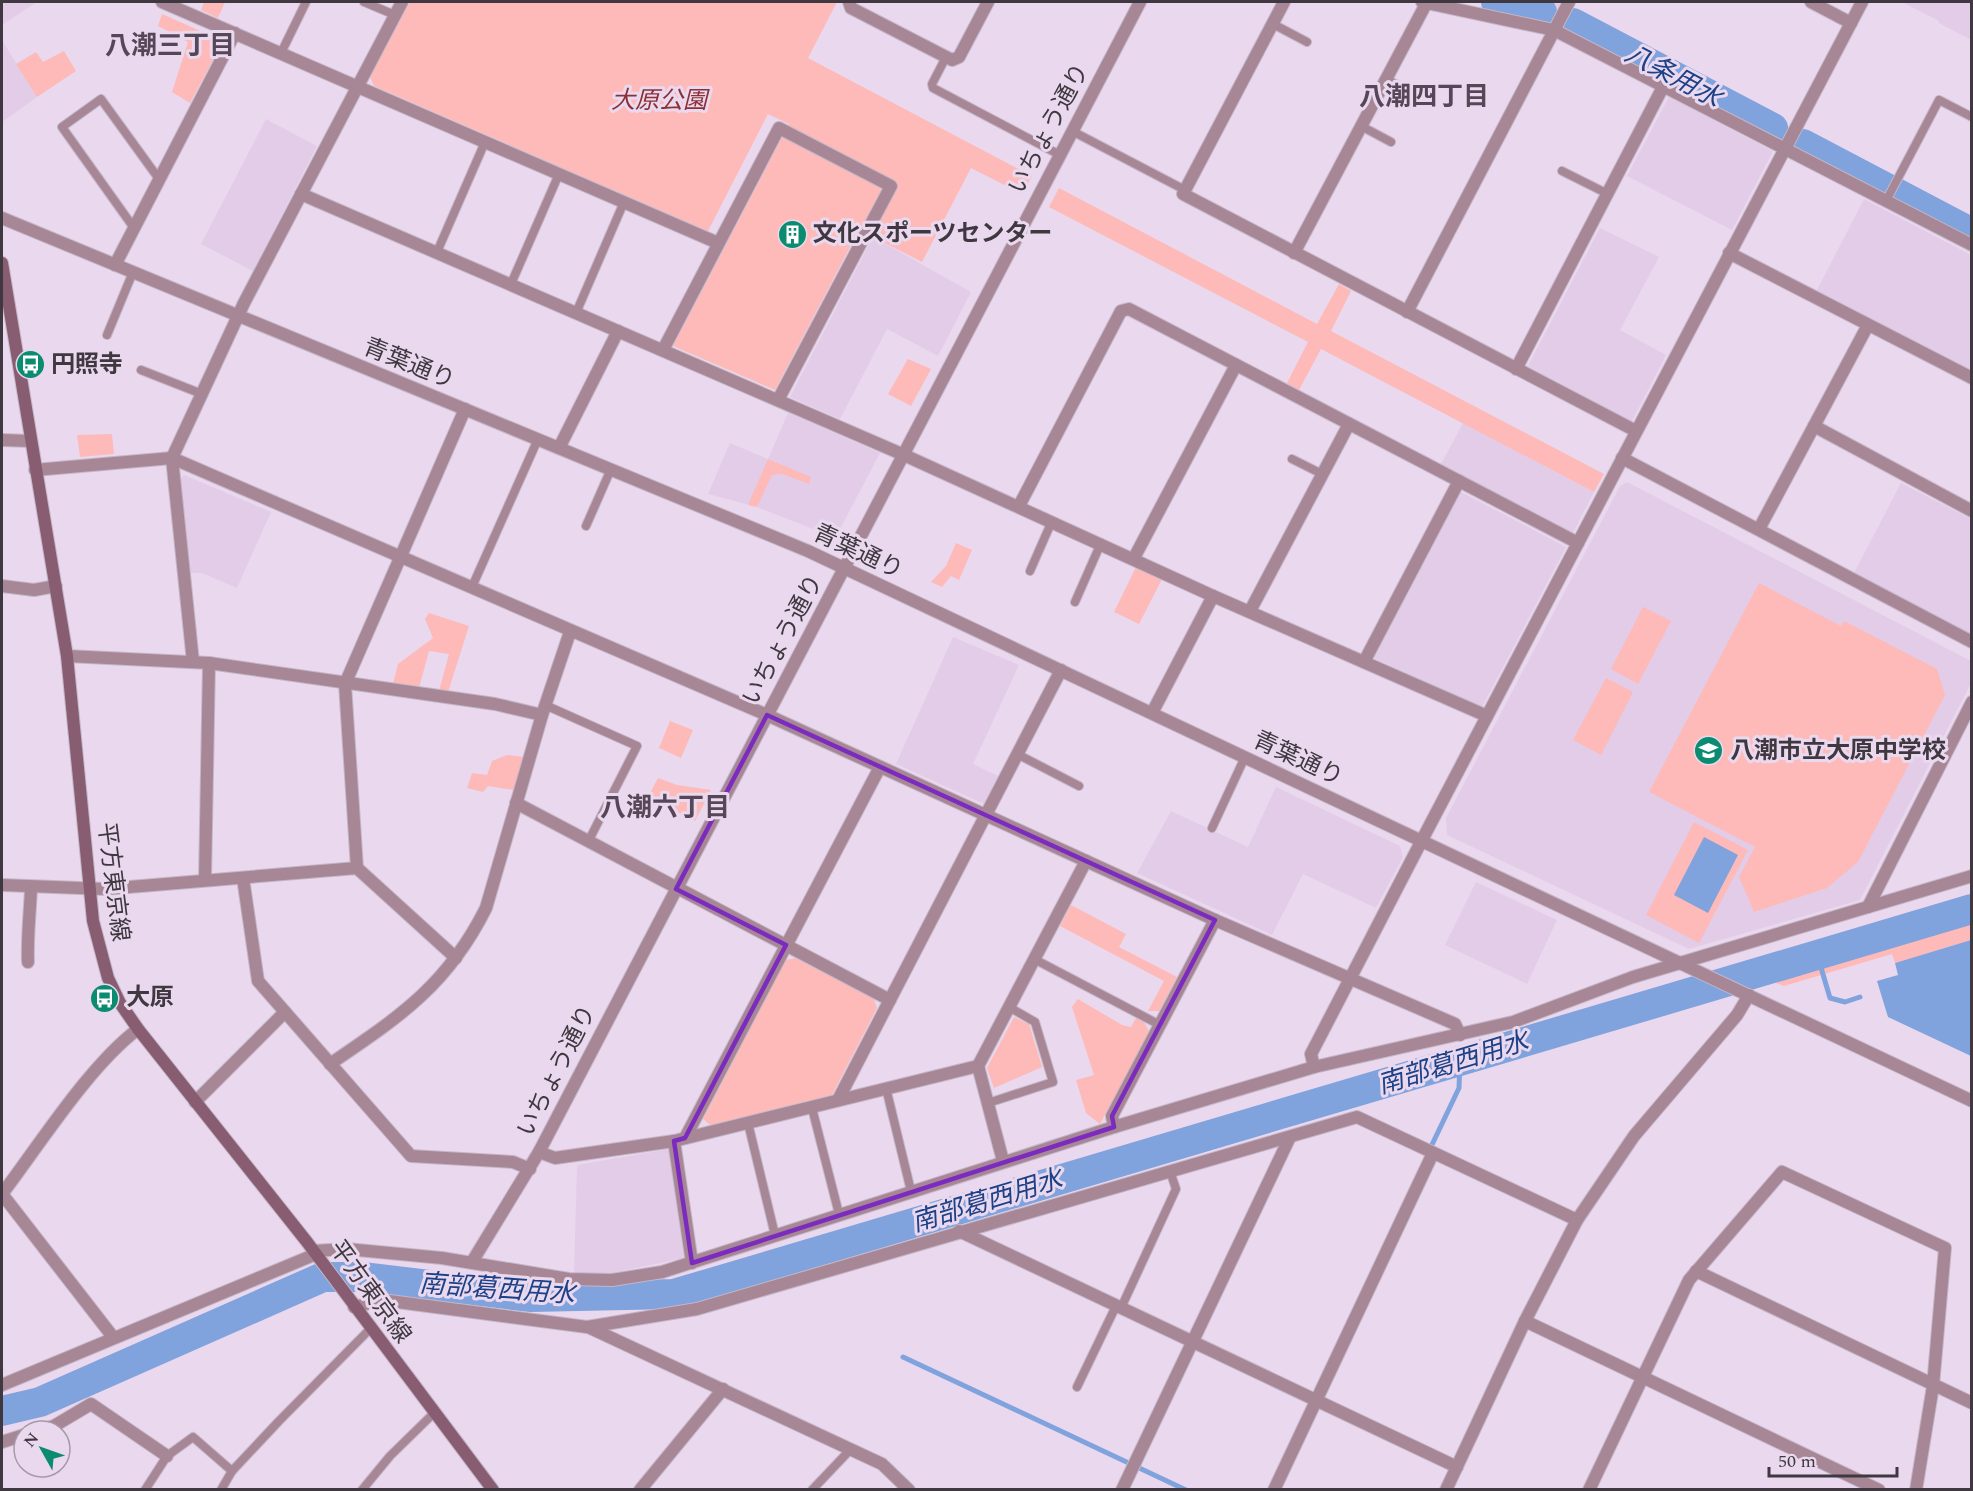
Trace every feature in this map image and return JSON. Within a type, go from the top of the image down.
[{"type":"main road","name":"平方東京線","points":[[2,263],[66,656],[93,921],[108,978],[120,1003],[138,1029],[316,1255],[493,1490]]},
{"type":"street","points":[[162,2],[718,243]]},
{"type":"street","points":[[194,662],[172,458],[238,317],[402,2]]},
{"type":"street","points":[[849,2],[851,8],[952,60],[959,57],[988,2]]},
{"type":"street","name":"いちょう通り","points":[[472,1262],[530,1169],[1140,2]]},
{"type":"street","points":[[1284,2],[1183,194],[1636,431]]},
{"type":"street","points":[[1294,253],[1425,2],[1554,30],[1971,245]]},
{"type":"street","points":[[1407,312],[1569,2]]},
{"type":"street","points":[[1810,2],[1851,22]]},
{"type":"street","points":[[1314,1067],[1311,1054],[1862,2]]},
{"type":"street","points":[[115,265],[235,33]]},
{"type":"street","points":[[1516,369],[1664,85]]},
{"type":"street","points":[[663,350],[779,128],[891,186],[778,400]]},
{"type":"street","points":[[301,194],[904,454],[1213,596],[1487,716]]},
{"type":"street","name":"青葉通り","points":[[2,218],[844,568],[1971,1101]]},
{"type":"street","points":[[1730,253],[1971,378]]},
{"type":"street","points":[[1019,506],[1121,311],[1129,309],[1578,543]]},
{"type":"street","points":[[1759,529],[1868,325]]},
{"type":"street","points":[[559,448],[618,331]]},
{"type":"street","points":[[1134,558],[1236,365]]},
{"type":"street","points":[[456,958],[357,868],[345,684],[465,409]]},
{"type":"street","points":[[1250,611],[1349,424]]},
{"type":"street","points":[[1814,426],[1971,511]]},
{"type":"street","points":[[2,440],[30,441]]},
{"type":"street","points":[[35,470],[172,458],[401,555],[570,632],[767,715],[1215,920],[1455,1024],[1460,1035]]},
{"type":"street","points":[[1622,458],[1971,642]]},
{"type":"street","points":[[1364,662],[1459,481]]},
{"type":"street","points":[[2,586],[34,590],[56,586]]},
{"type":"street","points":[[1152,713],[1213,596]]},
{"type":"street","points":[[330,1064],[389,1023],[428,992],[456,958],[486,908],[544,710],[570,632]]},
{"type":"street","points":[[66,656],[209,663],[345,684],[544,710]]},
{"type":"street","points":[[205,880],[209,663]]},
{"type":"street","points":[[838,1100],[1061,670]]},
{"type":"street","points":[[1868,907],[1971,702]]},
{"type":"street","points":[[692,1263],[679,1140],[880,767]]},
{"type":"street","points":[[516,803],[890,1000]]},
{"type":"street","points":[[1003,1161],[978,1066],[1086,861]]},
{"type":"street","points":[[2,885],[90,889],[357,868]]},
{"type":"street","points":[[2,1385],[113,1337],[316,1255],[347,1249],[472,1262],[569,1279],[612,1280],[662,1272],[1114,1126],[1314,1067],[1513,1023],[1633,977],[1971,876]]},
{"type":"street","points":[[243,878],[258,981],[411,1156],[513,1162],[530,1169]]},
{"type":"street","points":[[28,962],[27,926],[30,918],[31,888]]},
{"type":"street","points":[[1114,1126],[1112,1116],[1215,920]]},
{"type":"street","points":[[1446,1490],[1525,1321],[1576,1220],[1634,1136],[1737,1015],[1749,995]]},
{"type":"street","points":[[195,1102],[285,1011]]},
{"type":"street","points":[[113,1337],[2,1194],[74,1098],[121,1042],[138,1029]]},
{"type":"street","points":[[539,1152],[555,1158],[679,1140],[978,1066]]},
{"type":"street","points":[[354,1307],[382,1300],[587,1327],[697,1309],[959,1230],[1357,1117],[1576,1220]]},
{"type":"street","points":[[1122,1490],[1290,1137]]},
{"type":"street","points":[[1274,1490],[1433,1153]]},
{"type":"street","points":[[1589,1490],[1696,1271],[1782,1172],[1945,1248],[1933,1386],[1916,1490]]},
{"type":"street","points":[[959,1230],[1456,1467]]},
{"type":"street","points":[[1696,1271],[1971,1403]]},
{"type":"street","points":[[1525,1321],[1879,1490]]},
{"type":"street","points":[[587,1327],[882,1464],[909,1490]]},
{"type":"street","points":[[640,1490],[723,1389]]},
{"type":"street","points":[[66,1419],[91,1404],[167,1456]]},
{"type":"lane","points":[[281,53],[306,2]]},
{"type":"lane","points":[[364,2],[395,15]]},
{"type":"lane","points":[[1273,24],[1307,42]]},
{"type":"lane","points":[[946,57],[932,84],[933,88],[1060,155]]},
{"type":"lane","points":[[1386,79],[1417,95]]},
{"type":"lane","points":[[134,228],[62,127],[101,99],[159,179]]},
{"type":"lane","points":[[1886,201],[1939,100],[1971,117]]},
{"type":"lane","points":[[1361,126],[1390,142]]},
{"type":"lane","points":[[1072,131],[1185,190]]},
{"type":"lane","points":[[437,252],[485,142]]},
{"type":"lane","points":[[1562,171],[1608,194]]},
{"type":"lane","points":[[511,284],[559,174]]},
{"type":"lane","points":[[576,313],[624,202]]},
{"type":"lane","points":[[107,335],[134,272]]},
{"type":"lane","points":[[141,370],[202,394]]},
{"type":"lane","points":[[472,587],[538,440]]},
{"type":"lane","points":[[1292,459],[1322,474]]},
{"type":"lane","points":[[586,526],[611,470]]},
{"type":"lane","points":[[1030,571],[1052,521]]},
{"type":"lane","points":[[1075,602],[1101,543]]},
{"type":"lane","points":[[544,710],[637,746],[588,842]]},
{"type":"lane","points":[[1017,754],[1079,786]]},
{"type":"lane","points":[[1212,828],[1245,757]]},
{"type":"lane","points":[[1034,959],[1160,1025]]},
{"type":"lane","points":[[988,1103],[1053,1082],[1035,1022],[1009,1007]]},
{"type":"lane","points":[[886,1088],[911,1191]]},
{"type":"lane","points":[[812,1108],[839,1214]]},
{"type":"lane","points":[[748,1123],[775,1235]]},
{"type":"lane","points":[[1077,1387],[1176,1189],[1170,1171]]},
{"type":"lane","points":[[221,1490],[232,1471],[370,1329]]},
{"type":"lane","points":[[362,1490],[390,1456],[435,1412]]},
{"type":"lane","points":[[145,1490],[167,1456],[193,1437],[232,1471]]},
{"type":"lane","points":[[812,1490],[850,1450]]},
{"type":"highlighted area","points":[[767,715],[1215,920],[1112,1116],[1114,1127],[692,1263],[674,1141],[685,1138],[786,945],[676,889]]},
{"type":"shaded area","points":[[2,2],[37,2],[2,25]]},
{"type":"shaded area","points":[[1507,2],[1561,2],[1555,12]]},
{"type":"shaded area","points":[[1902,2],[1971,2],[1971,40],[1939,21]]},
{"type":"shaded area","points":[[2,40],[37,97],[2,122]]},
{"type":"shaded area","points":[[1669,97],[1773,151],[1732,230],[1627,176]]},
{"type":"shaded area","points":[[266,119],[317,146],[253,271],[201,244]]},
{"type":"shaded area","points":[[1864,199],[1971,255],[1971,371],[1817,290]]},
{"type":"shaded area","points":[[1600,228],[1659,257],[1620,330],[1666,355],[1632,421],[1528,366]]},
{"type":"shaded area","points":[[873,237],[971,292],[938,356],[887,329],[840,419],[790,397]]},
{"type":"shaded area","points":[[788,413],[880,453],[839,531],[826,534],[757,507],[708,494],[730,443],[768,459]]},
{"type":"shaded area","points":[[1463,423],[1594,492],[1573,533],[1441,464]]},
{"type":"shaded area","points":[[184,475],[271,512],[237,588],[202,573],[191,573],[180,480]]},
{"type":"shaded area","name":"八潮市立大原中学校","points":[[1627,482],[1971,661],[1971,683],[1860,900],[1689,949],[1447,835],[1446,818],[1620,486]]},
{"type":"shaded area","points":[[1901,483],[1971,519],[1971,634],[1854,573]]},
{"type":"shaded area","points":[[1461,492],[1566,547],[1482,707],[1374,658]]},
{"type":"shaded area","points":[[953,637],[1019,665],[973,764],[998,776],[984,804],[896,764]]},
{"type":"shaded area","points":[[1276,787],[1400,846],[1403,857],[1376,908],[1303,874],[1272,935],[1137,873],[1171,811],[1248,847]]},
{"type":"shaded area","points":[[1476,882],[1557,920],[1527,984],[1445,945]]},
{"type":"shaded area","points":[[669,1149],[684,1258],[612,1273],[574,1273],[577,1165]]},
{"type":"green space","points":[[204,2],[225,2],[218,18],[201,10]]},
{"type":"green space","name":"大原公園","points":[[410,2],[837,2],[808,58],[1032,176],[1022,194],[971,168],[922,262],[859,230],[775,390],[673,346],[789,124],[768,114],[708,231],[374,86],[370,77]]},
{"type":"green space","points":[[162,14],[223,41],[190,103],[172,92],[188,42],[158,26]]},
{"type":"green space","points":[[64,51],[76,71],[37,97],[16,64],[36,52],[43,62]]},
{"type":"green space","points":[[1059,188],[1317,324],[1339,284],[1351,291],[1331,331],[1604,474],[1594,492],[1321,349],[1299,390],[1287,383],[1308,342],[1049,207]]},
{"type":"green space","points":[[908,359],[931,369],[911,406],[888,394]]},
{"type":"green space","points":[[112,434],[114,454],[80,457],[77,435]]},
{"type":"green space","points":[[768,459],[811,477],[809,484],[782,474],[772,475],[757,507],[748,505]]},
{"type":"green space","points":[[956,543],[972,550],[959,580],[951,576],[942,587],[931,582],[946,566]]},
{"type":"green space","points":[[1136,567],[1162,579],[1139,624],[1114,612]]},
{"type":"green space","points":[[1759,583],[1841,626],[1844,621],[1937,669],[1945,695],[1858,862],[1827,888],[1754,912],[1739,877],[1755,847],[1649,792]]},
{"type":"green space","points":[[1643,607],[1671,621],[1638,684],[1611,669]]},
{"type":"green space","points":[[429,613],[469,626],[448,692],[439,691],[449,654],[429,651],[419,688],[393,684],[398,664],[433,638],[425,619]]},
{"type":"green space","points":[[1606,678],[1633,692],[1601,755],[1573,740]]},
{"type":"green space","points":[[670,721],[693,730],[681,758],[659,748]]},
{"type":"green space","points":[[507,755],[524,757],[514,790],[488,786],[483,792],[467,788],[472,773],[487,775],[492,761]]},
{"type":"green space","points":[[658,778],[677,785],[711,790],[695,821],[648,797]]},
{"type":"green space","points":[[1694,822],[1748,850],[1699,943],[1646,915]]},
{"type":"green space","points":[[1071,905],[1126,934],[1119,947],[1177,977],[1159,1011],[1148,1011],[1164,981],[1060,926]]},
{"type":"green space","points":[[1971,917],[1971,940],[1895,963],[1892,954],[1784,986],[1766,979]]},
{"type":"green space","points":[[795,958],[874,999],[877,1008],[832,1095],[710,1125],[703,1119],[786,960]]},
{"type":"green space","points":[[1078,999],[1122,1025],[1131,1027],[1136,1018],[1144,1022],[1149,1031],[1100,1124],[1086,1113],[1076,1080],[1094,1075],[1072,1007]]},
{"type":"green space","points":[[1014,1017],[1029,1024],[1042,1067],[994,1088],[987,1068]]},
{"type":"water","points":[[1704,837],[1738,855],[1708,913],[1674,895]]},
{"type":"water","points":[[1972,940],[1971,1056],[1888,1017],[1877,981],[1898,975],[1895,963]]},
{"type":"waterway","name":"八条用水","points":[[1496,2],[1542,12]]},
{"type":"waterway","name":"八条用水","points":[[1573,23],[1773,128]]},
{"type":"waterway","name":"八条用水","points":[[1803,144],[1972,233]]},
{"type":"waterway","name":"南部葛西用水","points":[[2,1411],[40,1402],[323,1277],[362,1277],[531,1297],[674,1294],[1972,909]]},
{"type":"waterway","points":[[1817,954],[1830,998],[1845,1002],[1860,997]]},
{"type":"waterway","points":[[1429,1151],[1459,1088],[1460,1060]]},
{"type":"waterway","points":[[903,1357],[1186,1490]]},
{"type":"place","name":"文化スポーツセンター","points":[[792,234]]},
{"type":"place","name":"円照寺","points":[[30,365]]},
{"type":"place","name":"八潮市立大原中学校","points":[[1709,751]]},
{"type":"place","name":"大原","points":[[105,998]]},
{"type":"district","name":"八潮三丁目","points":[[170,46]]},
{"type":"district","name":"八潮四丁目","points":[[1424,97]]},
{"type":"district","name":"八潮六丁目","points":[[665,808]]}]
